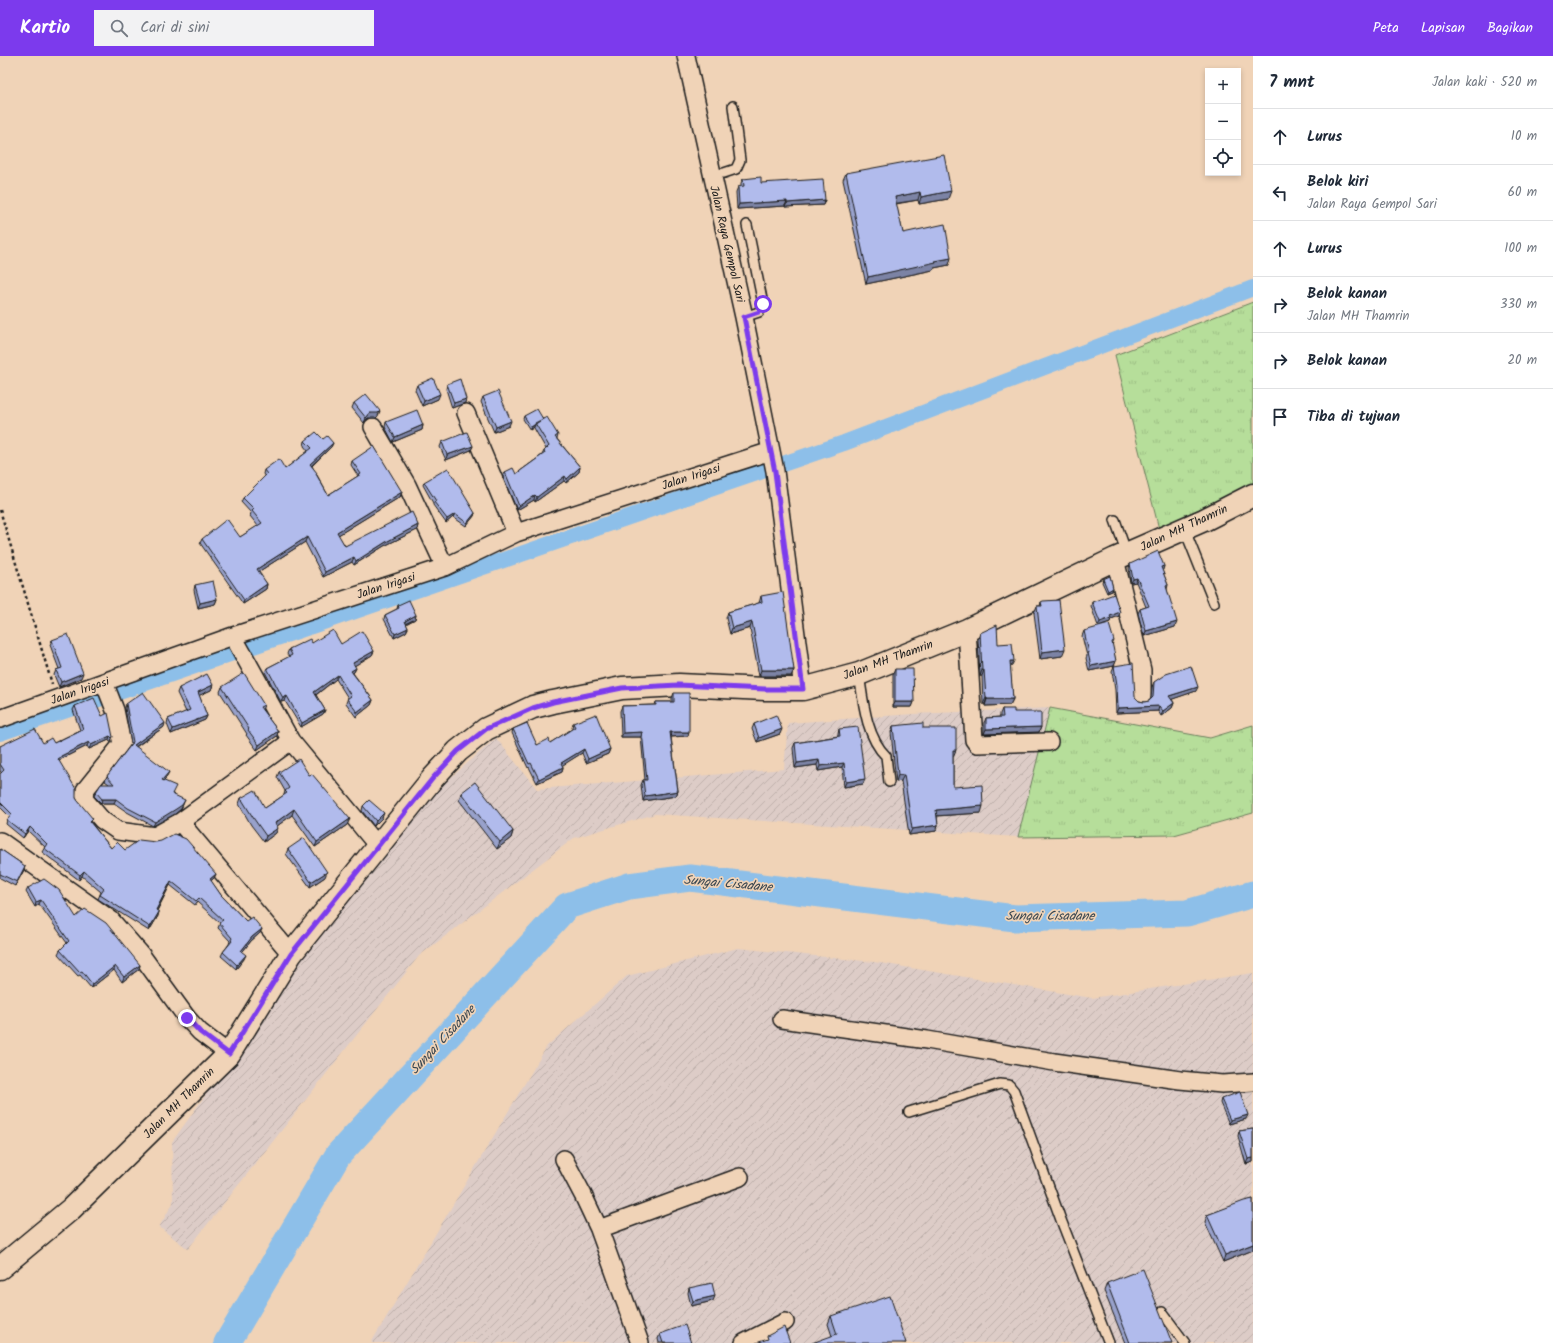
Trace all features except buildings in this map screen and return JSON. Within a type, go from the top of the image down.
[{"type":"street","name":"Jalan Raya Gempol Sari","points":[[686,56],[744,317],[773,459],[803,689]]},
{"type":"street","points":[[466,413],[516,533]]},
{"type":"street","points":[[373,427],[407,485],[445,567]]},
{"type":"street","name":"Jalan Irigasi","points":[[0,719],[56,698],[107,691],[445,567],[516,533],[773,459]]},
{"type":"street","name":"Jalan MH Thamrin","points":[[0,1268],[71,1210],[229,1054],[291,954],[377,845],[433,778],[458,751],[486,729],[533,708],[622,688],[678,685],[765,689],[803,689],[859,674],[967,630],[1253,495]]},
{"type":"street","points":[[1121,556],[1142,670],[1142,697]]},
{"type":"street","points":[[967,630],[974,740],[977,744],[1050,742]]},
{"type":"street","points":[[237,643],[291,741],[377,845]]},
{"type":"street","points":[[107,691],[115,710],[122,744],[85,790],[84,799],[102,820],[118,831],[155,836],[180,822],[291,741]]},
{"type":"street","points":[[180,822],[291,954]]},
{"type":"street","points":[[0,841],[111,920],[139,952],[187,1018],[200,1032],[229,1054]]},
{"type":"street","points":[[782,1019],[927,1040],[1054,1062],[1180,1080],[1222,1084],[1253,1082]]},
{"type":"street","points":[[564,1159],[599,1229],[640,1343]]},
{"type":"street","points":[[599,1229],[740,1177]]},
{"type":"street","points":[[744,1343],[785,1322]]},
{"type":"lane","points":[[712,174],[724,173],[736,169],[740,160],[733,106]]},
{"type":"lane","points":[[744,317],[759,312],[763,304],[747,226]]},
{"type":"lane","points":[[1115,520],[1121,556]]},
{"type":"lane","points":[[1184,528],[1214,603]]},
{"type":"lane","points":[[859,674],[864,708],[879,749],[886,756],[888,782]]},
{"type":"lane","points":[[909,1112],[1000,1084],[1009,1086],[1014,1091],[1061,1220],[1109,1343]]},
{"type":"lane","points":[[1162,1312],[1185,1343]]},
{"type":"path","points":[[0,510],[56,698]]},
{"type":"shaded area","points":[[1050,708],[1018,837],[655,814],[574,838],[419,956],[188,1249],[159,1227],[173,1203],[172,1142],[400,822],[496,738],[537,789],[784,769],[788,723],[913,714]]},
{"type":"shaded area","points":[[738,948],[874,962],[1092,998],[1253,973],[1253,1343],[371,1343],[547,1046],[627,976]]},
{"type":"green space","points":[[1253,302],[1253,506],[1159,529],[1115,355]]},
{"type":"green space","points":[[1050,708],[1210,738],[1253,725],[1253,813],[1174,835],[1018,837]]},
{"type":"waterway","points":[[0,733],[844,443],[1253,288]]},
{"type":"waterway","name":"Sungai Cisadane","points":[[227,1343],[338,1155],[567,906],[629,886],[690,878],[1015,918],[1187,913],[1253,894]]},
{"type":"route","points":[[187,1018],[200,1032],[229,1054],[291,954],[377,845],[433,778],[458,751],[486,729],[533,708],[553,702],[622,688],[678,685],[765,689],[803,689],[775,472],[744,317],[759,312],[763,304]]}]
